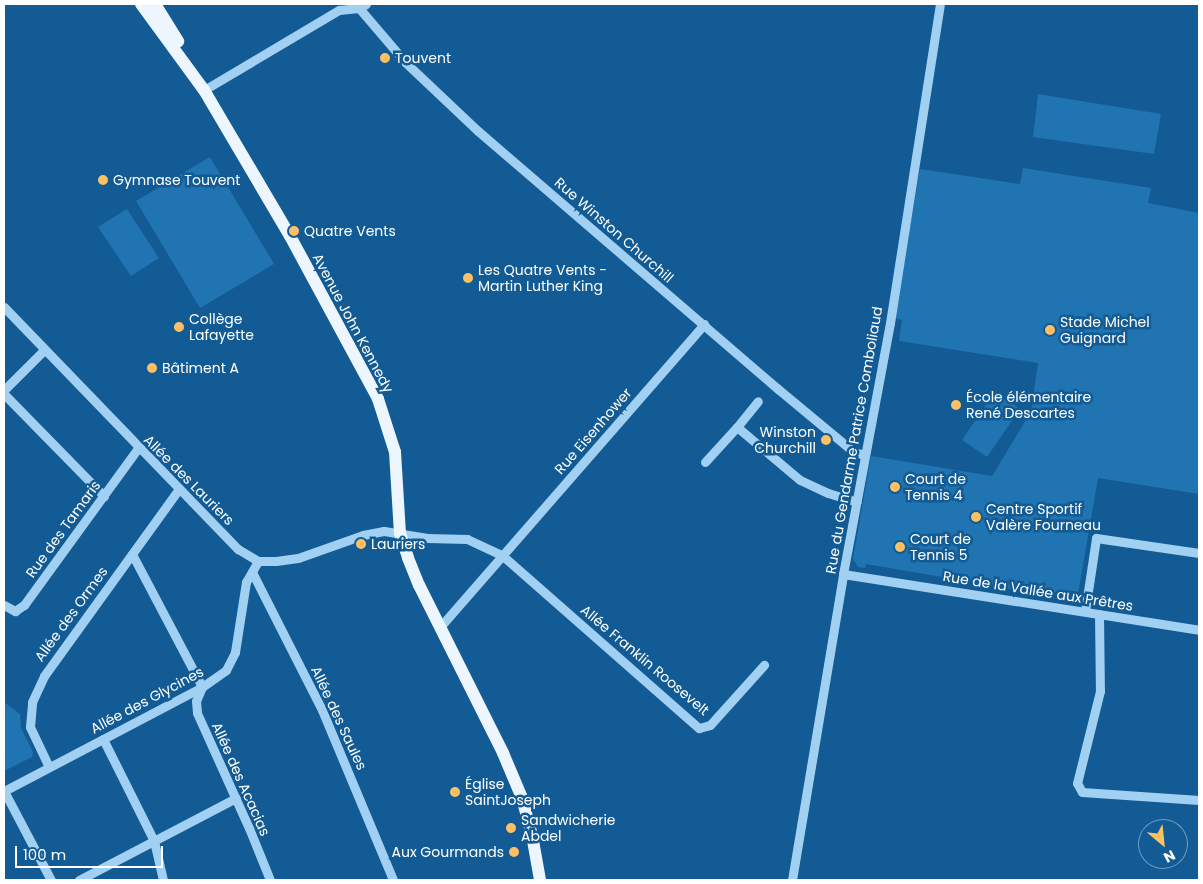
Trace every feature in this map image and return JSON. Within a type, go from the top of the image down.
[{"type":"main road","name":"Avenue John Kennedy","points":[[141,4],[196,77]]},
{"type":"main road","name":"Avenue John Kennedy","points":[[155,4],[290,236],[378,399],[395,452],[400,534],[419,585],[503,754],[522,798],[532,835],[540,880]]},
{"type":"street","name":"Rue du Gendarme Patrice Comboliaud","points":[[792,880],[843,574],[890,323],[940,4]]},
{"type":"street","name":"Rue Winston Churchill","points":[[204,90],[339,10],[363,6],[406,63],[436,92],[854,452],[866,455]]},
{"type":"street","name":"Allée des Lauriers","points":[[4,307],[138,448],[238,549],[258,561]]},
{"type":"street","name":"Rue Eisenhower","points":[[440,627],[704,324]]},
{"type":"street","points":[[4,390],[44,350]]},
{"type":"street","points":[[4,394],[104,496]]},
{"type":"street","points":[[705,462],[758,401]]},
{"type":"street","points":[[737,427],[800,480],[828,493],[857,502]]},
{"type":"street","name":"Rue des Tamaris","points":[[4,605],[15,612],[24,605],[138,448]]},
{"type":"street","name":"Allée des Ormes","points":[[49,767],[30,727],[32,702],[44,676],[179,489]]},
{"type":"street","points":[[258,561],[298,558],[363,535],[384,531],[427,538],[467,539],[503,556]]},
{"type":"street","points":[[1085,611],[1096,538],[1199,553]]},
{"type":"street","points":[[132,554],[202,687]]},
{"type":"street","name":"Allée Franklin Roosevelt","points":[[503,556],[699,728],[710,725],[764,665]]},
{"type":"street","name":"Allée des Glycines","points":[[4,791],[202,687],[226,670],[235,652],[246,582],[258,561]]},
{"type":"street","name":"Allée des Saules","points":[[252,572],[322,710],[393,880]]},
{"type":"street","name":"Rue de la Vallée aux Prêtres","points":[[843,574],[1199,630]]},
{"type":"street","points":[[1099,614],[1100,691],[1077,783],[1082,792],[1199,800]]},
{"type":"street","name":"Allée des Acacias","points":[[202,687],[196,701],[197,713],[236,798],[270,880]]},
{"type":"street","points":[[103,739],[154,841],[163,880]]},
{"type":"street","points":[[4,791],[51,880]]},
{"type":"street","points":[[79,880],[236,798]]},
{"type":"shaded area","points":[[1038,94],[1161,114],[1154,154],[1033,137]]},
{"type":"shaded area","points":[[210,157],[274,264],[200,308],[136,201]]},
{"type":"shaded area","name":"Stade Michel Guignard","points":[[1023,168],[1151,188],[1148,203],[1199,213],[1199,494],[1098,478],[1077,600],[866,564],[865,568],[858,567],[853,559],[871,456],[992,476],[1031,412],[1038,363],[899,341],[902,320],[894,318],[920,169],[1020,184]]},
{"type":"shaded area","points":[[127,209],[159,258],[131,276],[98,227]]},
{"type":"shaded area","points":[[995,391],[1020,409],[987,457],[962,440]]},
{"type":"shaded area","points":[[4,702],[20,714],[21,728],[33,752],[32,757],[4,771]]},
{"type":"place","name":"Touvent","points":[[385,58]]},
{"type":"place","name":"Gymnase Touvent","points":[[103,180]]},
{"type":"place","name":"Quatre Vents","points":[[294,231]]},
{"type":"place","name":"Les Quatre Vents - Martin Luther King","points":[[468,278]]},
{"type":"place","name":"Collège Lafayette","points":[[179,327]]},
{"type":"place","name":"Stade Michel Guignard","points":[[1050,330]]},
{"type":"place","name":"Bâtiment A","points":[[152,368]]},
{"type":"place","name":"École élémentaire René Descartes","points":[[956,405]]},
{"type":"place","name":"Winston Churchill","points":[[826,440]]},
{"type":"place","name":"Court de Tennis 4","points":[[895,487]]},
{"type":"place","name":"Centre Sportif Valère Fourneau","points":[[976,517]]},
{"type":"place","name":"Lauriers","points":[[361,544]]},
{"type":"place","name":"Court de Tennis 5","points":[[900,547]]},
{"type":"place","name":"Église SaintJoseph","points":[[455,792]]},
{"type":"place","name":"Sandwicherie Abdel","points":[[511,828]]},
{"type":"place","name":"Aux Gourmands","points":[[514,852]]}]
